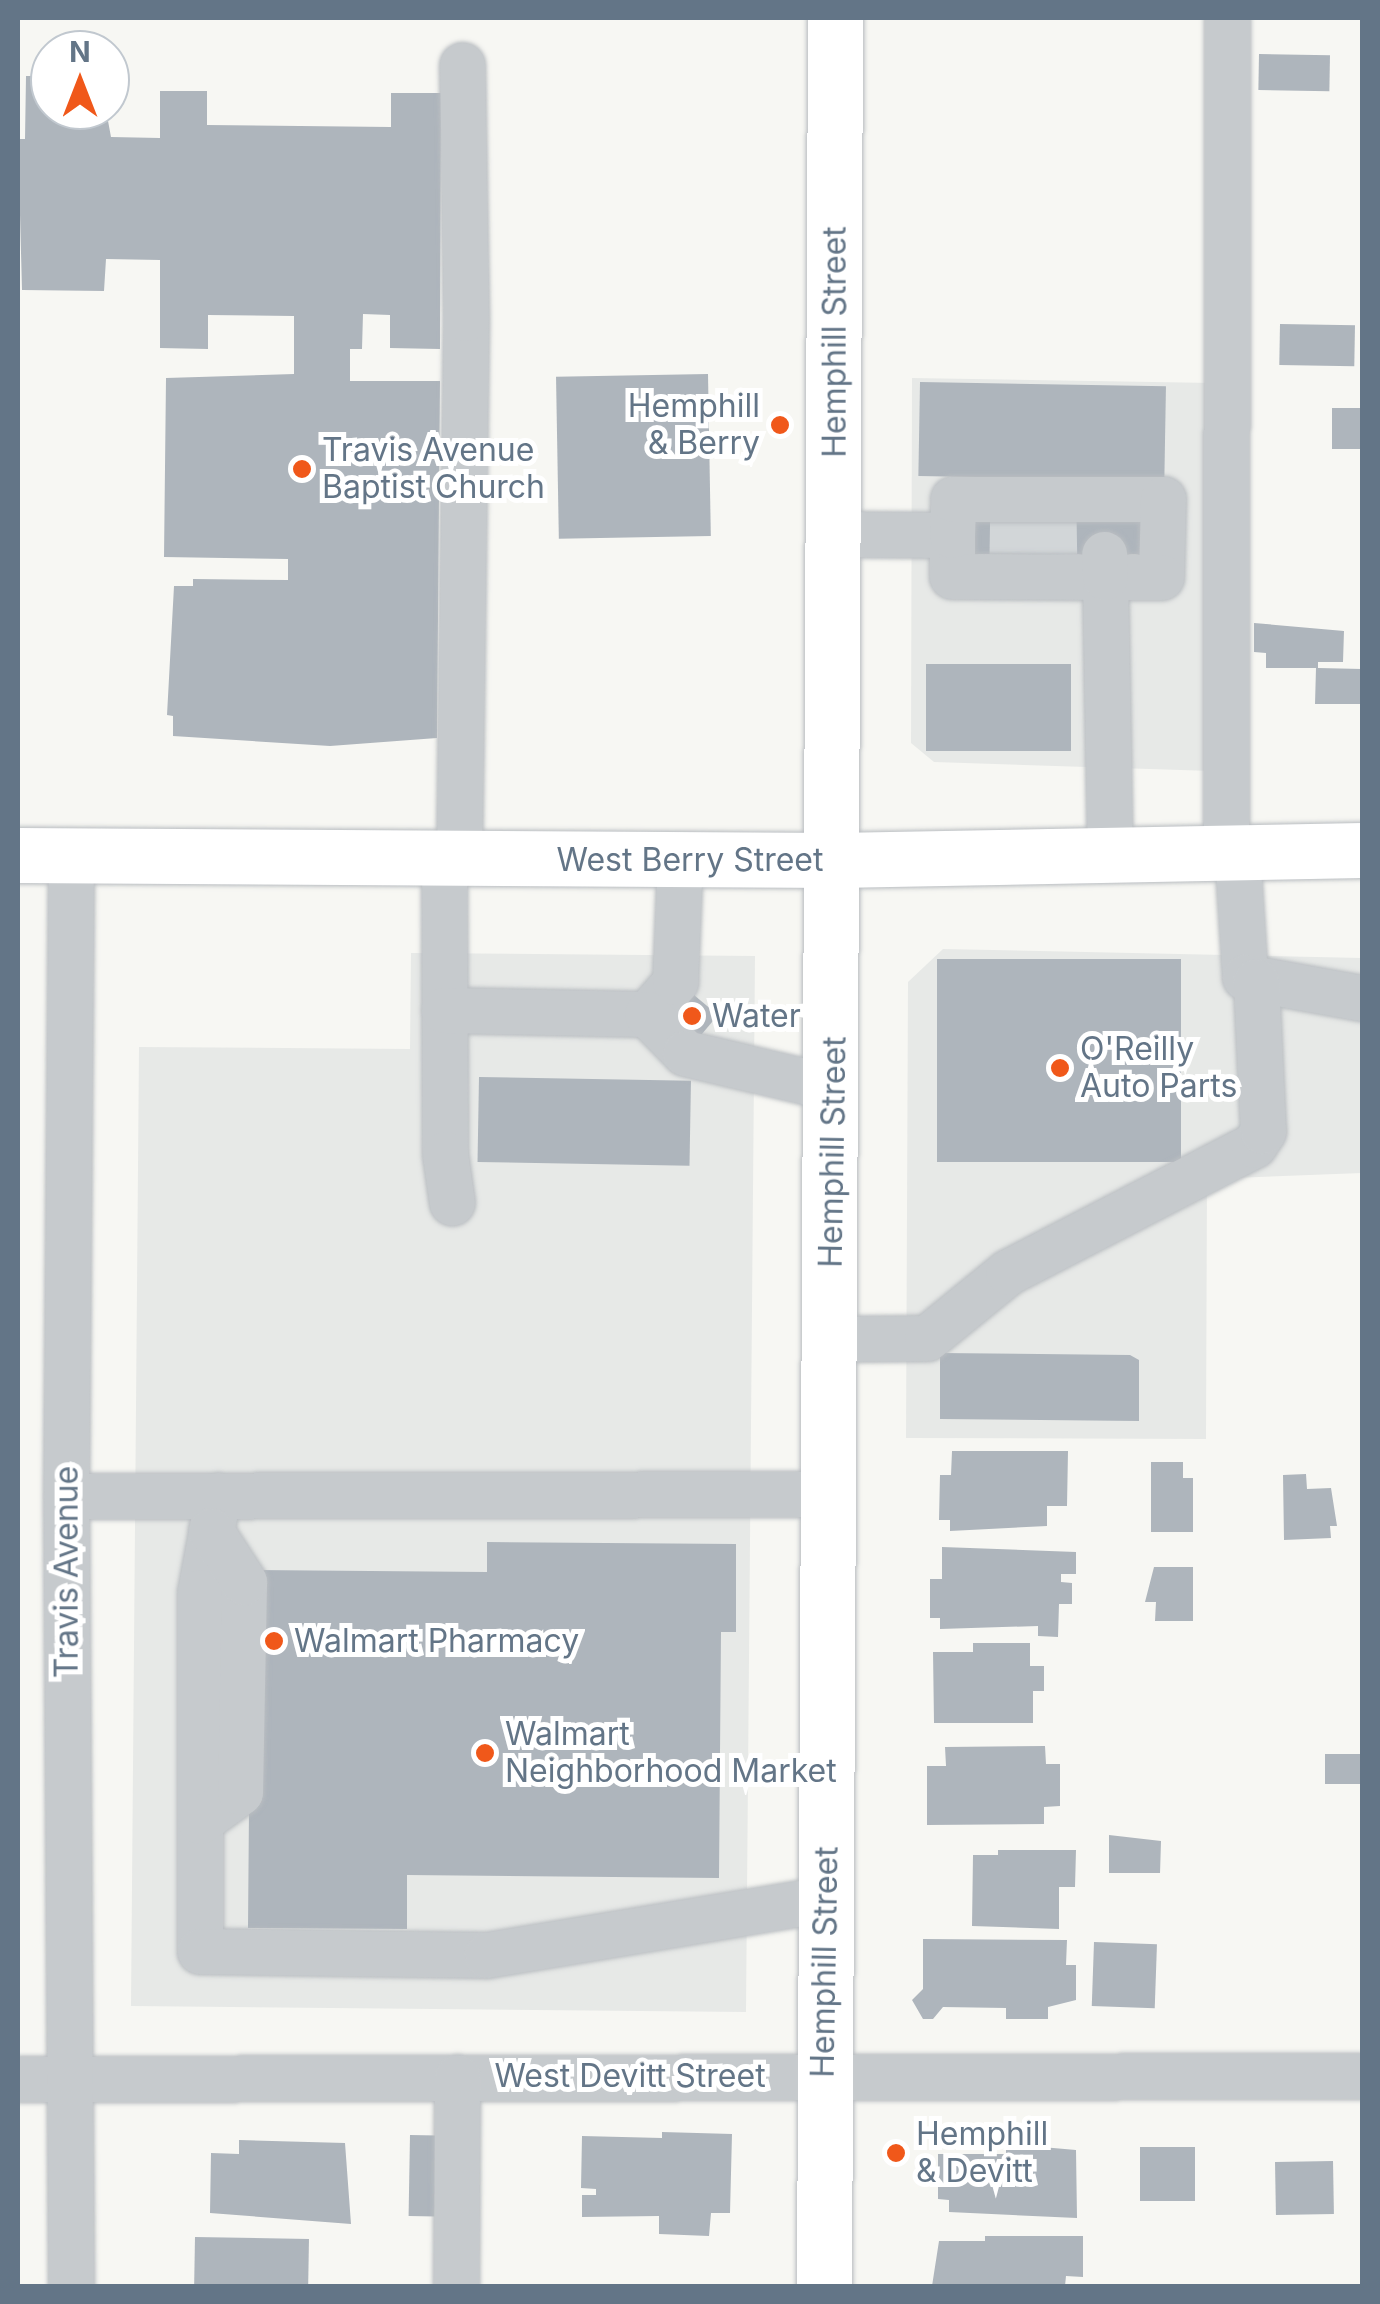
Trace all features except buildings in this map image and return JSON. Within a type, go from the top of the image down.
[{"type":"main road","name":"Hemphill Street","points":[[824,2286],[836,860],[835,18]]},
{"type":"main road","name":"West Berry Street","points":[[18,856],[836,860],[1362,850]]},
{"type":"street","points":[[1228,18],[1232,853],[1241,969],[1256,980],[1362,998]]},
{"type":"street","points":[[452,1203],[444,1010],[466,318],[462,65]]},
{"type":"street","points":[[1105,536],[1034,536],[952,576],[953,499],[1034,536],[1105,536]]},
{"type":"street","points":[[834,534],[952,535]]},
{"type":"street","points":[[1105,536],[1110,855]]},
{"type":"street","name":"Travis Avenue","points":[[72,858],[66,1496],[72,2286]]},
{"type":"street","points":[[647,1014],[675,982],[680,860]]},
{"type":"street","points":[[831,1340],[927,1338],[1008,1272],[1254,1146],[1262,1131],[1256,980]]},
{"type":"street","points":[[444,1010],[647,1014],[685,1053],[834,1088]]},
{"type":"street","points":[[66,1496],[214,1513],[829,1494]]},
{"type":"street","points":[[214,1513],[200,1592],[200,1951],[487,1956],[825,1899]]},
{"type":"street","name":"West Devitt Street","points":[[18,2078],[1362,2076]]},
{"type":"street","points":[[456,2286],[457,2077]]},
{"type":"shaded area","points":[[912,378],[1214,383],[1212,771],[934,762],[911,743]]},
{"type":"shaded area","points":[[943,949],[1362,958],[1362,1173],[1207,1179],[1206,1439],[906,1438],[908,982]]},
{"type":"shaded area","points":[[411,953],[755,956],[746,2012],[131,2006],[139,1047],[410,1049]]},
{"type":"tunnel","points":[[1012,554],[1013,515]]},
{"type":"tunnel","points":[[1054,515],[1055,554]]},
{"type":"place","name":"Hemphill & Berry","points":[[780,425]]},
{"type":"place","name":"Travis Avenue Baptist Church","points":[[302,469]]},
{"type":"place","name":"Water","points":[[692,1016]]},
{"type":"place","name":"O'Reilly Auto Parts","points":[[1060,1068]]},
{"type":"place","name":"Walmart Pharmacy","points":[[274,1641]]},
{"type":"place","name":"Walmart Neighborhood Market","points":[[485,1753]]},
{"type":"place","name":"Hemphill & Devitt","points":[[896,2153]]}]
